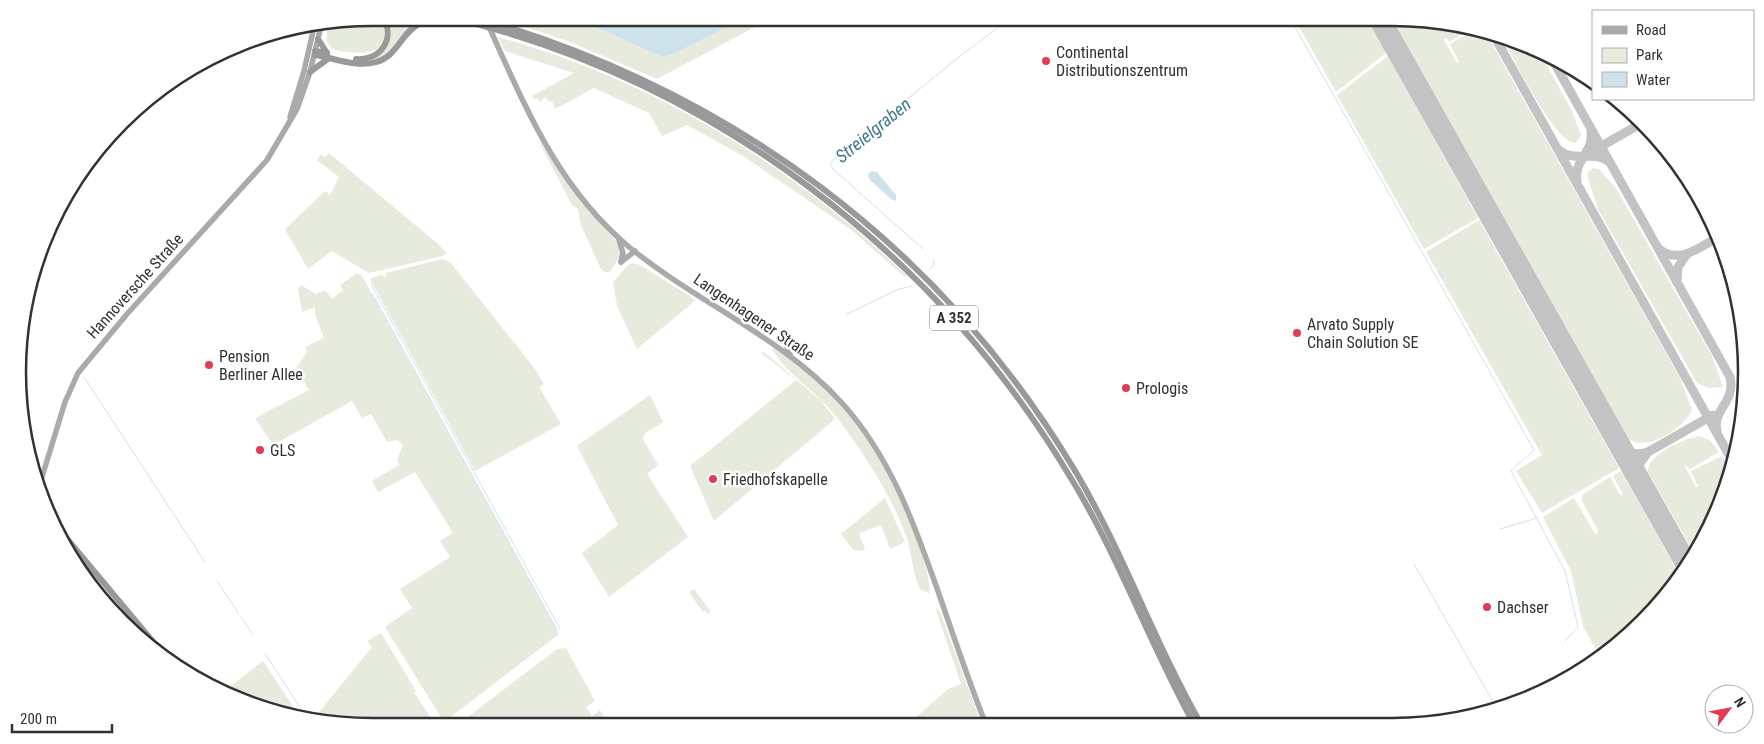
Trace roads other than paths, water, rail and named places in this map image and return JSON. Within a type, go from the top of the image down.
[{"type":"highway","points":[[312,52],[361,60],[376,55],[382,50],[387,40],[386,26]]},
{"type":"highway","points":[[318,39],[329,55],[352,63],[377,62],[386,58],[416,26]]},
{"type":"highway","name":"A 352","points":[[490,26],[508,30],[613,65],[709,113],[762,145],[813,181],[854,213],[914,267],[955,309],[998,360],[1054,438],[1113,540],[1181,688],[1198,718]]},
{"type":"highway","name":"A 352","points":[[498,26],[619,74],[675,102],[740,139],[836,207],[917,279],[993,364],[1044,434],[1070,475],[1110,551],[1191,718]]},
{"type":"highway","points":[[310,72],[329,55]]},
{"type":"highway","points":[[78,553],[146,633]]},
{"type":"main road","name":"Langenhagener Straße","points":[[489,26],[532,121],[556,166],[583,201],[618,238],[790,356],[843,404],[869,438],[899,490],[919,537],[984,718]]},
{"type":"main road","name":"Hannoversche Straße","points":[[290,121],[320,30]]},
{"type":"main road","name":"Hannoversche Straße","points":[[43,475],[65,402],[82,367],[255,175],[275,148],[297,109],[310,72],[314,31]]},
{"type":"main road","points":[[618,238],[623,253],[622,258],[633,249]]},
{"type":"main road","points":[[788,337],[787,348],[790,356]]},
{"type":"water","points":[[594,26],[729,26],[673,54],[663,57]]},
{"type":"water","points":[[871,171],[877,172],[896,195],[896,201],[891,199],[869,179],[868,175]]},
{"type":"waterway","name":"Streielgraben","points":[[923,249],[833,169],[830,164],[960,56],[1000,26]]},
{"type":"waterway","points":[[1295,26],[1534,450],[1511,471],[1565,571],[1578,627],[1565,641]]},
{"type":"waterway","name":"Streielgraben","points":[[929,270],[934,265],[933,260]]},
{"type":"waterway","points":[[371,284],[560,629]]},
{"type":"waterway","name":"Streielgraben","points":[[847,314],[899,289],[913,286]]},
{"type":"waterway","points":[[372,293],[557,630]]},
{"type":"waterway","points":[[84,377],[205,562]]},
{"type":"waterway","points":[[1500,529],[1537,518]]},
{"type":"waterway","points":[[1414,564],[1492,700]]},
{"type":"waterway","points":[[217,581],[239,614]]},
{"type":"waterway","points":[[241,617],[253,635]]},
{"type":"waterway","points":[[266,655],[302,710]]},
{"type":"place","name":"Continental Distributionszentrum","points":[[1046,61]]},
{"type":"place","name":"Arvato Supply Chain Solution SE","points":[[1297,333]]},
{"type":"place","name":"Pension Berliner Allee","points":[[209,365]]},
{"type":"place","name":"Prologis","points":[[1126,388]]},
{"type":"place","name":"GLS","points":[[260,450]]},
{"type":"place","name":"Friedhofskapelle","points":[[713,479]]},
{"type":"place","name":"Dachser","points":[[1487,607]]}]
